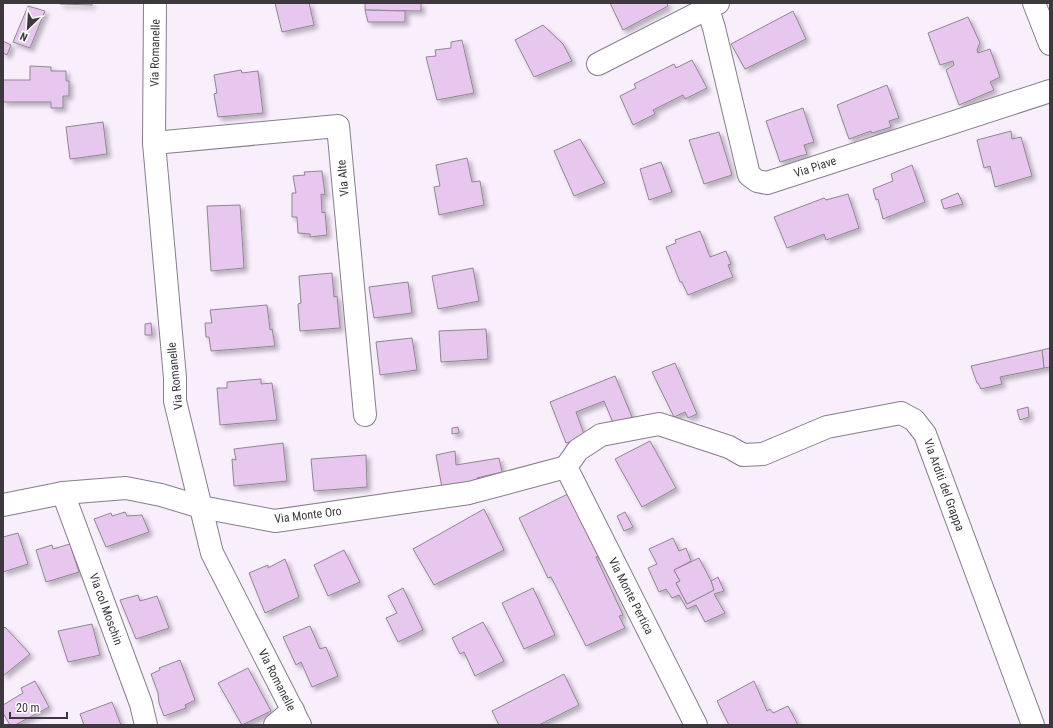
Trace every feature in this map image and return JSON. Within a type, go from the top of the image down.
[{"type":"street","name":"Via Romanelle","points":[[155,3],[154,143],[175,401],[212,553],[296,717]]},
{"type":"street","points":[[1034,3],[1050,44]]},
{"type":"street","points":[[598,64],[710,5]]},
{"type":"street","name":"Via Piave","points":[[710,5],[714,28],[749,175],[757,181],[767,182],[1050,91]]},
{"type":"street","name":"Via Alte","points":[[154,143],[338,126],[366,415]]},
{"type":"street","name":"Via Arditi del Grappa","points":[[566,467],[578,450],[601,435],[658,424],[729,447],[743,455],[763,454],[827,427],[901,414],[914,420],[925,434],[1033,725]]},
{"type":"street","name":"Via Monte Oro","points":[[3,505],[63,493],[126,488],[161,495],[201,508],[275,521],[469,493],[566,467]]},
{"type":"street","name":"Via Monte Pertica","points":[[566,467],[696,725]]},
{"type":"street","name":"Via col Moschin","points":[[63,493],[141,704],[146,725]]},
{"type":"street","points":[[275,725],[296,717]]},
{"type":"building","points":[[92,3],[92,5],[60,4]]},
{"type":"building","points":[[275,3],[309,3],[314,25],[282,32]]},
{"type":"building","points":[[365,3],[421,3],[421,11],[365,10]]},
{"type":"building","points":[[610,3],[667,3],[668,6],[623,30]]},
{"type":"building","points":[[28,6],[45,11],[30,48],[13,42]]},
{"type":"building","points":[[365,10],[405,11],[405,22],[368,22]]},
{"type":"building","points":[[793,11],[806,39],[745,69],[731,44]]},
{"type":"building","points":[[968,17],[980,43],[977,50],[978,53],[990,49],[1000,77],[990,82],[994,90],[959,105],[946,70],[954,65],[953,61],[940,65],[928,33]]},
{"type":"building","points":[[543,25],[563,44],[572,61],[534,77],[515,40]]},
{"type":"building","points":[[462,40],[474,93],[437,100],[426,57],[436,56],[435,50],[451,48],[451,42]]},
{"type":"building","points":[[3,41],[11,45],[7,55],[3,53]]},
{"type":"building","points":[[692,60],[707,88],[685,99],[683,95],[653,110],[655,114],[633,125],[620,96],[636,88],[634,84],[674,64],[676,68]]},
{"type":"building","points":[[30,66],[51,67],[51,71],[66,71],[66,81],[69,81],[69,96],[63,96],[63,108],[51,108],[51,102],[3,102],[3,80],[30,80]]},
{"type":"building","points":[[241,70],[242,73],[258,71],[263,113],[218,117],[214,94],[217,93],[214,75]]},
{"type":"building","points":[[887,85],[899,118],[889,121],[891,127],[872,133],[871,131],[849,139],[837,105]]},
{"type":"building","points":[[803,108],[814,142],[804,145],[807,154],[780,162],[766,121]]},
{"type":"building","points":[[103,122],[107,154],[70,159],[66,127]]},
{"type":"building","points":[[1011,131],[1012,139],[1021,137],[1032,176],[995,187],[990,166],[984,168],[977,140]]},
{"type":"building","points":[[719,132],[732,175],[704,184],[689,140]]},
{"type":"building","points":[[580,139],[605,183],[574,196],[554,151]]},
{"type":"building","points":[[467,158],[472,182],[480,181],[484,205],[439,215],[434,187],[440,186],[436,165]]},
{"type":"building","points":[[661,162],[672,192],[649,200],[640,169]]},
{"type":"building","points":[[912,165],[925,202],[883,219],[878,199],[876,200],[873,189],[893,181],[891,174]]},
{"type":"building","points":[[322,171],[325,195],[321,194],[322,213],[325,212],[327,235],[310,237],[310,234],[298,233],[297,217],[292,217],[292,193],[296,193],[293,176],[305,175],[304,172]]},
{"type":"building","points":[[958,193],[963,204],[944,209],[941,200]]},
{"type":"building","points":[[848,194],[859,228],[826,240],[824,234],[787,248],[774,217],[824,198],[826,200]]},
{"type":"building","points":[[240,205],[244,268],[211,271],[207,206]]},
{"type":"building","points":[[700,231],[710,257],[726,251],[731,264],[728,265],[733,277],[688,295],[682,282],[680,282],[666,247],[676,243],[675,240]]},
{"type":"building","points":[[473,268],[479,301],[438,309],[432,276]]},
{"type":"building","points":[[332,273],[334,297],[337,296],[340,328],[300,331],[298,304],[301,303],[299,276]]},
{"type":"building","points":[[408,282],[412,313],[374,318],[369,287]]},
{"type":"building","points":[[267,305],[270,330],[272,329],[275,346],[211,351],[209,337],[206,337],[205,323],[212,323],[210,310]]},
{"type":"building","points":[[151,323],[152,335],[145,335],[145,324]]},
{"type":"building","points":[[486,329],[488,359],[441,362],[439,331]]},
{"type":"building","points":[[412,338],[417,370],[380,375],[376,342]]},
{"type":"building","points":[[1050,348],[1050,367],[1044,368],[1042,350]]},
{"type":"building","points":[[1042,350],[1044,368],[1000,377],[1002,384],[981,389],[977,383],[971,366]]},
{"type":"building","points":[[675,363],[697,414],[688,418],[685,412],[674,417],[652,372]]},
{"type":"building","points":[[615,376],[632,417],[614,425],[604,401],[576,412],[585,437],[566,443],[550,402]]},
{"type":"building","points":[[261,379],[261,384],[272,383],[277,420],[220,425],[217,388],[227,388],[227,382]]},
{"type":"building","points":[[1028,407],[1029,417],[1020,420],[1017,410]]},
{"type":"building","points":[[458,427],[459,433],[452,434],[452,428]]},
{"type":"building","points":[[650,441],[676,488],[642,507],[615,459]]},
{"type":"building","points":[[283,443],[287,481],[234,486],[232,459],[236,460],[234,449]]},
{"type":"building","points":[[455,451],[456,465],[499,458],[502,472],[477,478],[478,483],[442,488],[436,455]]},
{"type":"building","points":[[366,455],[367,487],[314,491],[311,459]]},
{"type":"building","points":[[574,491],[605,552],[596,557],[623,615],[619,616],[625,628],[586,646],[551,577],[548,578],[519,518]]},
{"type":"building","points":[[484,509],[504,550],[434,585],[413,549]]},
{"type":"building","points":[[125,512],[127,516],[142,515],[149,532],[106,547],[94,519],[111,513],[112,516]]},
{"type":"building","points":[[625,512],[633,527],[624,531],[617,516]]},
{"type":"building","points":[[18,533],[28,564],[3,572],[3,537]]},
{"type":"building","points":[[673,538],[679,551],[686,548],[691,561],[674,570],[680,581],[676,583],[687,604],[714,590],[711,581],[718,577],[724,591],[714,594],[725,613],[705,622],[696,605],[687,609],[679,595],[672,598],[666,589],[659,592],[648,568],[657,564],[649,549]]},
{"type":"building","points":[[70,544],[79,572],[46,582],[36,550],[52,545],[53,549]]},
{"type":"building","points":[[344,550],[360,582],[328,596],[314,565]]},
{"type":"building","points":[[699,558],[714,590],[687,604],[676,583],[680,581],[674,570]]},
{"type":"building","points":[[285,559],[299,597],[265,613],[249,573],[268,565],[268,568]]},
{"type":"building","points":[[403,588],[423,630],[398,642],[386,618],[397,613],[388,596]]},
{"type":"building","points":[[533,588],[555,635],[524,649],[502,603]]},
{"type":"building","points":[[138,595],[140,601],[157,596],[169,628],[136,639],[120,600]]},
{"type":"building","points":[[483,622],[504,661],[475,676],[464,652],[460,654],[452,638]]},
{"type":"building","points":[[92,624],[100,655],[68,662],[58,631]]},
{"type":"building","points":[[310,626],[320,649],[326,647],[338,676],[312,687],[301,662],[296,665],[283,637]]},
{"type":"building","points":[[5,627],[30,654],[3,676],[3,629]]},
{"type":"building","points":[[180,660],[195,700],[185,705],[186,708],[164,716],[151,674],[160,670],[159,668]]},
{"type":"building","points":[[248,668],[271,711],[242,725],[218,683]]},
{"type":"building","points":[[564,674],[579,705],[539,725],[499,725],[492,711]]},
{"type":"building","points":[[35,681],[49,707],[15,725],[10,725],[3,713],[3,705],[23,693],[21,688]]},
{"type":"building","points":[[754,681],[767,711],[770,709],[773,713],[788,706],[798,725],[729,725],[717,701]]},
{"type":"building","points":[[112,702],[121,725],[84,725],[80,714]]}]
